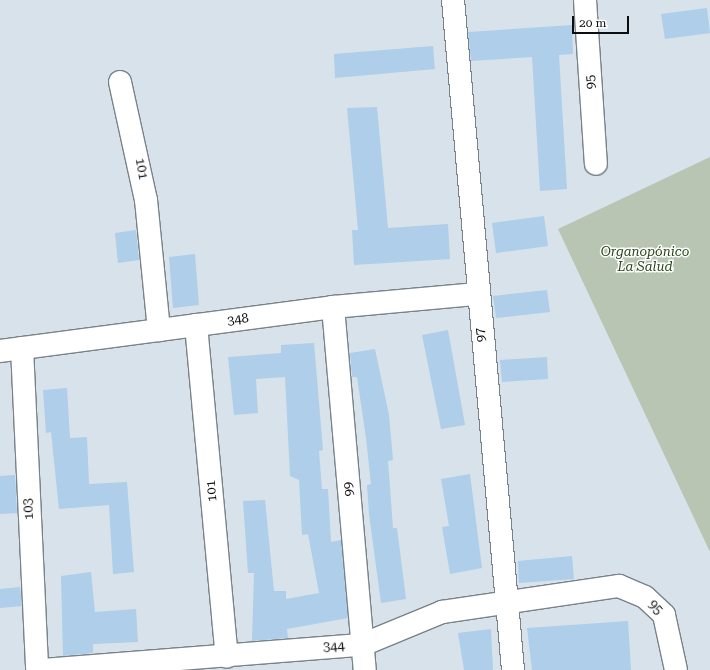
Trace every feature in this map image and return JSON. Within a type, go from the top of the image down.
[{"type":"street","name":"97","points":[[453,0],[477,294],[513,670]]},
{"type":"street","name":"95","points":[[586,0],[596,164]]},
{"type":"street","name":"101","points":[[120,82],[146,200],[159,330]]},
{"type":"street","name":"348","points":[[0,351],[333,307],[477,294]]},
{"type":"street","name":"99","points":[[333,307],[365,670]]},
{"type":"street","name":"101","points":[[196,325],[227,657]]},
{"type":"street","name":"103","points":[[22,348],[37,670]]},
{"type":"street","name":"95","points":[[620,586],[646,597],[664,616],[676,670]]},
{"type":"street","name":"344","points":[[42,670],[184,665],[227,657],[362,645],[442,612],[507,601],[620,586]]},
{"type":"green space","name":"Organopónico La Salud","points":[[710,157],[710,552],[558,229]]},
{"type":"building","points":[[707,8],[710,33],[665,39],[661,14]]},
{"type":"building","points":[[572,25],[573,54],[559,55],[567,189],[540,191],[532,57],[471,61],[468,32]]},
{"type":"building","points":[[433,46],[435,69],[335,78],[334,54]]},
{"type":"building","points":[[377,107],[388,228],[448,224],[450,259],[354,265],[352,230],[358,230],[347,108]]},
{"type":"building","points":[[544,216],[548,246],[496,253],[492,223]]},
{"type":"building","points":[[136,230],[139,260],[118,263],[115,233]]},
{"type":"building","points":[[195,254],[199,305],[173,308],[169,257]]},
{"type":"building","points":[[547,290],[550,312],[496,318],[493,296]]},
{"type":"building","points":[[448,330],[465,425],[441,429],[422,335]]},
{"type":"building","points":[[314,343],[323,450],[319,451],[322,489],[328,489],[331,542],[341,540],[348,618],[287,629],[288,638],[252,641],[254,573],[248,573],[243,501],[265,500],[274,591],[286,591],[286,599],[319,593],[308,534],[302,535],[299,480],[290,476],[285,377],[256,379],[258,413],[234,415],[228,357],[281,353],[281,345]]},
{"type":"building","points":[[375,349],[389,415],[393,460],[388,461],[393,528],[397,528],[406,599],[381,603],[369,514],[367,485],[371,484],[366,438],[357,377],[352,377],[350,353]]},
{"type":"building","points":[[547,357],[548,379],[502,382],[500,360]]},
{"type":"building","points":[[67,388],[70,438],[87,437],[89,484],[127,482],[134,572],[113,574],[109,505],[59,509],[51,432],[46,433],[43,390]]},
{"type":"building","points":[[470,474],[482,568],[450,574],[442,527],[449,526],[441,479]]},
{"type":"building","points":[[15,475],[17,513],[0,514],[0,476]]},
{"type":"building","points":[[572,556],[574,579],[519,583],[518,561]]},
{"type":"building","points":[[91,572],[95,612],[136,609],[138,642],[93,644],[93,653],[63,656],[61,576]]},
{"type":"building","points":[[20,587],[22,606],[0,608],[0,589]]},
{"type":"building","points":[[628,621],[631,670],[532,670],[527,628]]},
{"type":"building","points":[[491,629],[493,670],[464,670],[458,633]]}]
